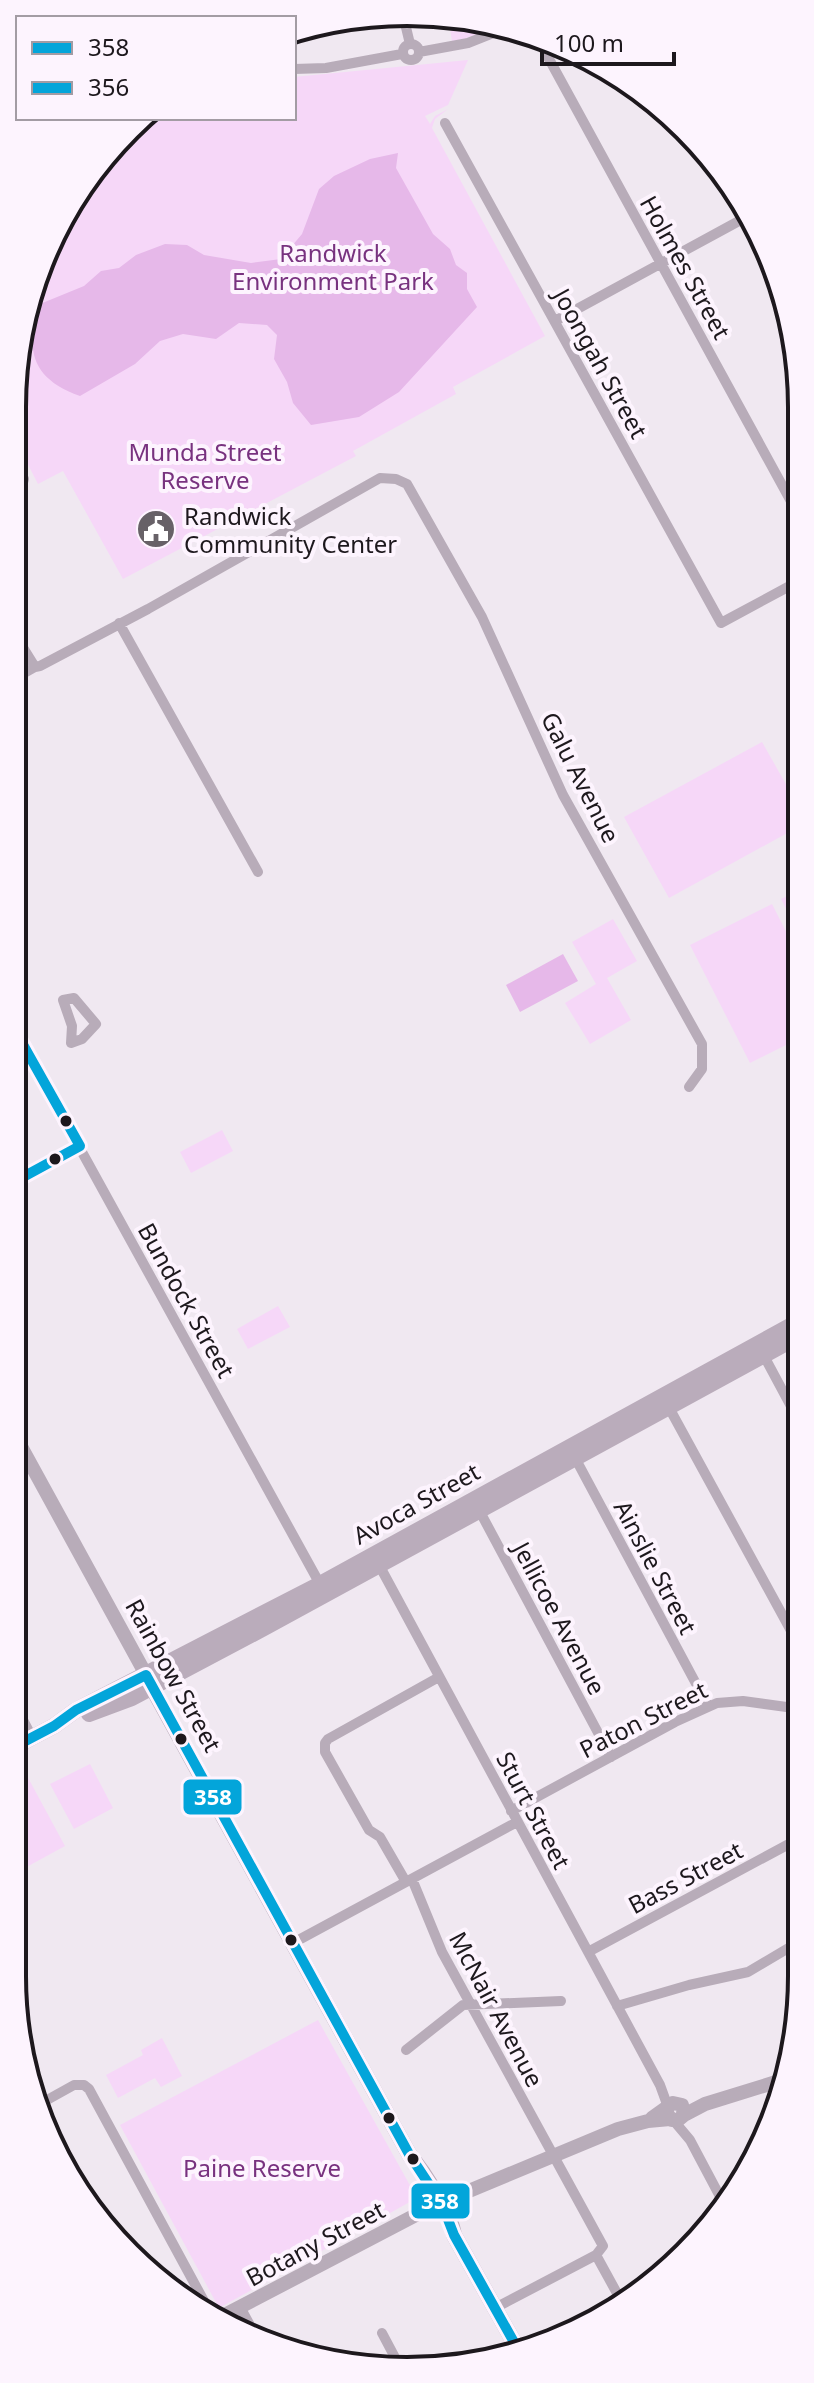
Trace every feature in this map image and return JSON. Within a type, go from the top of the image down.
[{"type":"main road","name":"Avoca Street","points":[[761,1350],[788,1330]]},
{"type":"main road","name":"Avoca Street","points":[[26,1740],[54,1726],[132,1698],[149,1681],[761,1350],[788,1340]]},
{"type":"main road","name":"Rainbow Street","points":[[149,1681],[409,2154],[446,2228],[454,2235],[514,2342]]},
{"type":"street","points":[[405,26],[410,50]]},
{"type":"street","points":[[296,69],[326,68],[410,50],[452,46],[490,35]]},
{"type":"street","name":"Holmes Street","points":[[545,52],[788,496]]},
{"type":"street","name":"Joongah Street","points":[[445,123],[721,623],[788,587]]},
{"type":"street","points":[[555,321],[739,221]]},
{"type":"street","name":"Galu Avenue","points":[[119,623],[380,478],[396,479],[407,484],[482,617],[563,795],[702,1044],[702,1069],[689,1087]]},
{"type":"street","points":[[26,672],[119,623],[258,872]]},
{"type":"street","points":[[26,649],[38,666]]},
{"type":"street","name":"Bundock Street","points":[[26,1050],[323,1589]]},
{"type":"street","points":[[26,1175],[80,1146]]},
{"type":"street","points":[[761,1350],[788,1401]]},
{"type":"street","points":[[666,1402],[788,1625]]},
{"type":"street","name":"Ainslie Street","points":[[572,1453],[708,1706]]},
{"type":"street","name":"Rainbow Street","points":[[26,1456],[149,1681]]},
{"type":"street","name":"Jellicoe Avenue","points":[[477,1505],[611,1757]]},
{"type":"street","name":"Sturt Street","points":[[377,1560],[719,2195]]},
{"type":"street","name":"McNair Avenue","points":[[439,1677],[328,1739],[325,1752],[369,1830],[380,1837],[409,1881],[442,1952],[603,2246],[596,2255]]},
{"type":"street","name":"Paton Street","points":[[511,1811],[708,1706],[734,1700],[788,1707]]},
{"type":"street","points":[[26,1726],[32,1737]]},
{"type":"street","points":[[293,1943],[517,1822]]},
{"type":"street","name":"Bass Street","points":[[588,1952],[788,1845]]},
{"type":"street","points":[[617,2006],[748,1972],[788,1948]]},
{"type":"street","points":[[406,2050],[463,2005],[561,2001]]},
{"type":"street","name":"Botany Street","points":[[229,2313],[436,2205],[618,2129],[773,2083]]},
{"type":"street","points":[[47,2100],[74,2085],[84,2085],[94,2096],[202,2297]]},
{"type":"street","points":[[495,2308],[596,2255],[617,2294]]},
{"type":"street","points":[[240,2307],[249,2323]]},
{"type":"street","points":[[382,2333],[394,2356]]},
{"type":"green space","points":[[450,28],[480,33],[464,39],[452,41]]},
{"type":"green space","name":"Randwick Environment Park","points":[[468,60],[448,105],[425,116],[430,124],[435,116],[448,109],[435,119],[432,128],[545,336],[453,387],[456,394],[353,451],[356,456],[123,579],[63,471],[38,484],[26,461],[29,357],[46,285],[65,238],[90,195],[121,156],[157,120],[296,120],[296,77]]},
{"type":"green space","points":[[762,742],[788,788],[788,833],[669,898],[624,817]]},
{"type":"green space","points":[[788,896],[788,912],[781,899]]},
{"type":"green space","points":[[772,904],[788,935],[788,1044],[750,1063],[690,945]]},
{"type":"green space","points":[[613,919],[637,961],[607,978],[631,1020],[590,1044],[565,1003],[596,984],[572,942]]},
{"type":"green space","points":[[222,1130],[233,1151],[191,1173],[180,1152]]},
{"type":"green space","points":[[278,1306],[290,1327],[248,1349],[237,1329]]},
{"type":"green space","points":[[90,1764],[113,1808],[74,1829],[50,1784]]},
{"type":"green space","points":[[26,1774],[65,1846],[26,1867]]},
{"type":"green space","name":"Paine Reserve","points":[[318,2020],[417,2198],[219,2308],[120,2125]]},
{"type":"green space","points":[[162,2038],[182,2076],[161,2087],[155,2078],[118,2098],[106,2075],[143,2055],[141,2050]]},
{"type":"shaded area","points":[[398,153],[396,168],[433,234],[450,249],[456,265],[467,273],[467,289],[477,307],[399,392],[359,417],[311,425],[293,403],[287,382],[274,359],[277,335],[267,325],[239,323],[216,339],[183,334],[160,341],[135,364],[80,396],[51,381],[42,372],[33,349],[40,304],[84,286],[101,271],[119,268],[136,255],[165,244],[187,245],[204,255],[251,263],[281,259],[302,234],[319,189],[334,176],[370,159]]},
{"type":"shaded area","points":[[563,954],[578,981],[520,1012],[506,985]]},
{"type":"transit line","name":"356","points":[[26,1050],[80,1146]]},
{"type":"transit line","name":"356","points":[[26,1175],[80,1146]]},
{"type":"transit line","name":"358","points":[[26,1741],[76,1710],[146,1675],[409,2154],[442,2204],[454,2235],[514,2342]]},
{"type":"place","name":"Randwick Community Center","points":[[156,529]]},
{"type":"park label","name":"Munda Street Reserve","points":[[205,465]]}]
